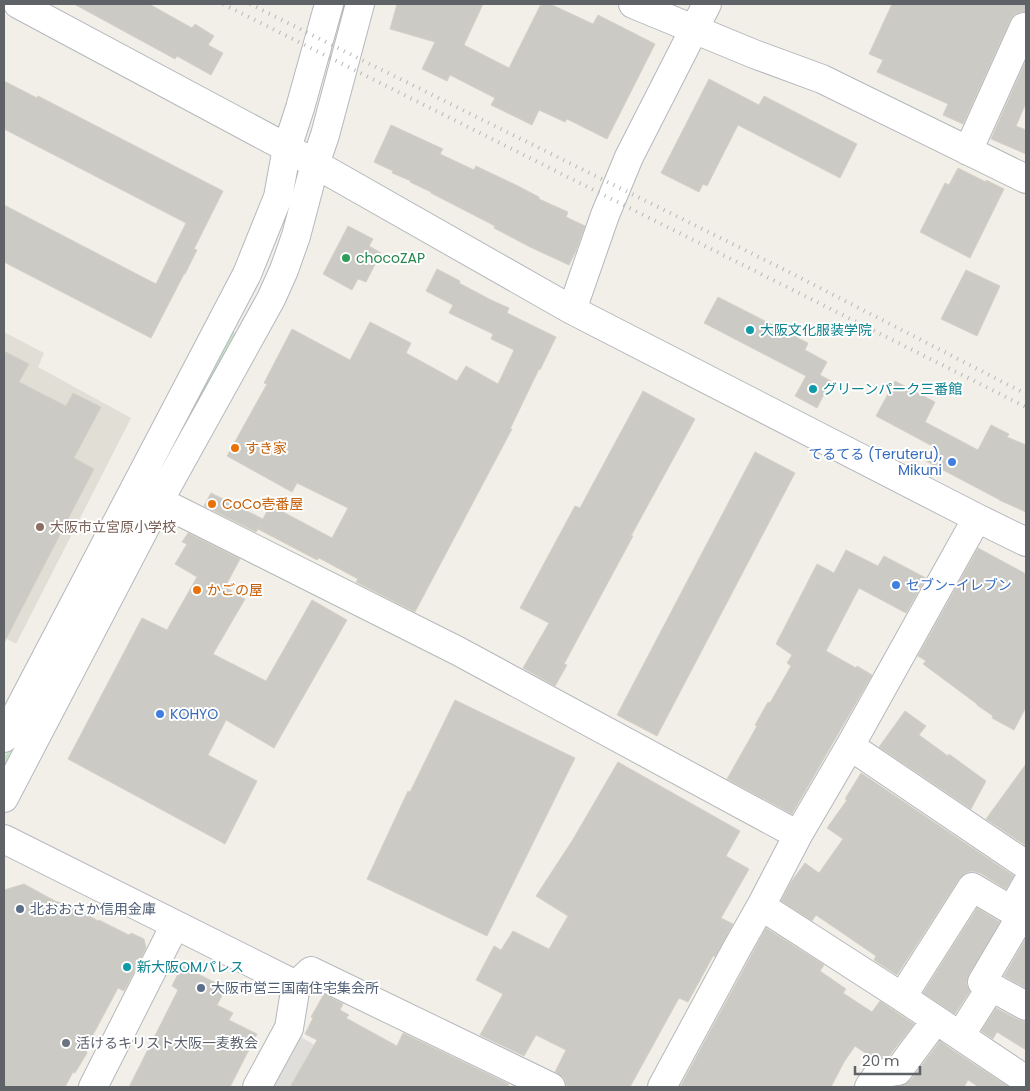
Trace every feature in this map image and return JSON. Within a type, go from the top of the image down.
[{"type":"street","points":[[18,4],[287,148],[572,310],[1026,542]]},
{"type":"street","points":[[4,738],[247,274],[278,197],[287,148],[329,4]]},
{"type":"street","points":[[4,798],[159,501],[284,270],[296,236],[315,164],[325,135],[360,4]]},
{"type":"street","points":[[633,4],[754,54],[822,79],[1026,179]]},
{"type":"street","points":[[572,310],[629,157],[707,4]]},
{"type":"street","points":[[968,150],[1024,27]]},
{"type":"street","points":[[159,501],[458,651],[798,835]]},
{"type":"street","points":[[662,1087],[798,835],[850,746],[977,518]]},
{"type":"street","points":[[850,746],[1026,866]]},
{"type":"street","points":[[4,839],[296,985]]},
{"type":"street","points":[[1012,910],[1026,885]]},
{"type":"street","points":[[902,997],[972,887],[1021,916],[982,982],[1026,1006]]},
{"type":"street","points":[[761,906],[1026,1080]]},
{"type":"street","points":[[93,1087],[175,925]]},
{"type":"street","points":[[257,1087],[289,1028],[296,985],[311,971],[551,1087]]},
{"type":"street","points":[[960,1036],[991,987]]},
{"type":"street","points":[[869,1087],[878,1074],[898,1071],[936,1020]]},
{"type":"shaded area","name":"大阪市立宮原小学校","points":[[4,332],[44,353],[38,367],[131,418],[16,644],[4,637]]},
{"type":"shaded area","points":[[299,1036],[363,1072],[354,1087],[270,1087]]},
{"type":"green space","points":[[233,330],[235,334],[137,522],[4,768],[4,758]]},
{"type":"building","points":[[74,4],[149,4],[192,28],[195,24],[214,36],[208,45],[223,53],[211,75],[177,56],[175,59]]},
{"type":"building","points":[[397,4],[483,4],[464,45],[509,68],[541,4],[550,4],[593,24],[598,15],[655,44],[607,139],[567,119],[565,122],[539,110],[532,125],[491,105],[495,98],[450,75],[447,81],[422,69],[435,42],[390,29]]},
{"type":"building","points":[[892,4],[1026,4],[1026,12],[1015,14],[1010,21],[963,124],[943,115],[948,104],[877,72],[883,60],[869,54]]},
{"type":"building","points":[[1026,60],[1026,103],[1016,126],[1026,130],[1026,154],[991,139]]},
{"type":"building","points":[[709,79],[759,105],[764,96],[857,144],[840,178],[738,125],[707,186],[703,184],[699,192],[661,173]]},
{"type":"building","points":[[4,81],[37,98],[38,96],[223,191],[194,249],[197,250],[151,338],[4,262],[4,205],[156,284],[186,223],[4,129]]},
{"type":"building","points":[[391,125],[443,149],[440,154],[474,170],[476,166],[568,212],[566,217],[585,226],[569,265],[494,228],[495,226],[374,162]]},
{"type":"building","points":[[958,168],[1004,189],[970,258],[920,232],[945,183],[949,185]]},
{"type":"building","points":[[348,226],[373,239],[369,246],[381,253],[366,282],[358,279],[352,290],[323,274]]},
{"type":"building","points":[[437,269],[460,281],[459,283],[509,308],[507,313],[556,337],[510,429],[512,429],[415,612],[356,582],[358,579],[319,558],[317,560],[258,529],[256,532],[204,506],[211,493],[263,519],[270,505],[332,538],[348,508],[297,483],[292,492],[227,456],[267,384],[264,383],[292,329],[350,360],[370,322],[411,343],[406,353],[457,381],[466,366],[498,384],[514,350],[491,339],[493,334],[449,313],[453,305],[426,291]]},
{"type":"building","points":[[966,270],[1000,286],[977,336],[941,319]]},
{"type":"building","name":"大阪文化服装学院","points":[[718,297],[808,343],[805,350],[827,362],[820,375],[831,381],[817,408],[795,396],[806,376],[704,323]]},
{"type":"building","name":"大阪市立宮原小学校","points":[[4,351],[29,364],[19,382],[66,406],[73,393],[101,407],[74,458],[94,469],[4,643]]},
{"type":"building","points":[[895,381],[935,402],[925,422],[978,450],[991,425],[1009,434],[1007,437],[1026,445],[1026,512],[999,500],[926,461],[934,447],[876,416]]},
{"type":"building","points":[[643,391],[695,419],[631,536],[633,536],[564,664],[567,665],[555,686],[523,668],[549,623],[520,608],[575,506],[580,508]]},
{"type":"building","points":[[755,452],[795,473],[657,736],[617,715]]},
{"type":"building","name":"KOHYO","points":[[188,533],[240,559],[225,587],[245,599],[213,654],[266,681],[312,600],[347,620],[274,748],[226,720],[208,755],[257,781],[225,844],[68,759],[142,618],[167,630],[197,577],[175,564],[187,544],[182,542]]},
{"type":"building","points":[[978,548],[1026,574],[1026,707],[1014,730],[992,718],[993,716],[923,664],[926,661],[918,656]]},
{"type":"building","points":[[846,550],[878,566],[884,556],[926,578],[906,613],[859,588],[826,651],[872,675],[792,814],[727,779],[757,726],[755,725],[768,702],[770,703],[791,666],[787,663],[792,655],[776,644],[817,564],[834,573]]},
{"type":"building","points":[[455,700],[575,758],[487,936],[367,879],[408,791],[410,792]]},
{"type":"building","points":[[905,711],[926,726],[919,735],[986,781],[971,809],[879,747]]},
{"type":"building","points":[[618,762],[740,831],[726,856],[749,869],[721,918],[733,924],[715,957],[713,956],[688,1002],[679,998],[630,1087],[571,1087],[566,1085],[564,1078],[555,1072],[566,1050],[536,1035],[524,1056],[480,1035],[503,994],[476,980],[494,946],[501,950],[513,931],[549,949],[568,916],[536,896],[572,841]]},
{"type":"building","points":[[1026,764],[1026,846],[986,819]]},
{"type":"building","points":[[861,773],[1014,876],[1006,889],[980,873],[972,871],[964,874],[897,975],[874,960],[876,956],[816,915],[812,921],[781,901],[791,882],[805,863],[819,873],[843,839],[827,828],[847,800],[845,799]]},
{"type":"building","points":[[24,884],[55,901],[78,909],[98,921],[129,935],[131,933],[144,939],[146,948],[124,991],[118,988],[86,1048],[87,1053],[65,1087],[4,1087],[4,890]]},
{"type":"building","points":[[977,908],[1000,922],[969,974],[966,983],[970,991],[955,1014],[923,993]]},
{"type":"building","points":[[766,928],[824,965],[820,971],[846,989],[843,993],[872,1012],[880,1001],[914,1024],[889,1056],[874,1059],[855,1046],[831,1087],[680,1087]]},
{"type":"building","points":[[1026,938],[1026,986],[1025,988],[1004,976]]},
{"type":"building","points":[[182,966],[226,988],[217,1005],[233,1013],[229,1020],[257,1034],[230,1087],[129,1087],[178,990],[172,986]]},
{"type":"building","points":[[324,994],[343,1004],[340,1010],[349,1015],[346,1018],[397,1046],[403,1033],[509,1084],[507,1087],[290,1087],[317,1040],[305,1034],[313,1018],[311,1017]]},
{"type":"building","points":[[996,1008],[1026,1022],[1026,1050],[997,1032],[993,1039],[981,1031]]},
{"type":"building","points":[[940,1041],[1009,1087],[979,1087],[968,1080],[964,1087],[895,1087],[911,1080]]},
{"type":"railway","points":[[223,4],[1026,407]]},
{"type":"railway","points":[[250,4],[785,270],[1026,394]]},
{"type":"place","name":"chocoZAP","points":[[346,258]]},
{"type":"place","name":"大阪文化服装学院","points":[[750,330]]},
{"type":"place","name":"グリーンパーク三番館","points":[[813,389]]},
{"type":"place","name":"すき家","points":[[235,448]]},
{"type":"place","name":"てるてる (Teruteru), Mikuni","points":[[952,462]]},
{"type":"place","name":"CoCo壱番屋","points":[[212,504]]},
{"type":"place","name":"大阪市立宮原小学校","points":[[40,527]]},
{"type":"place","name":"セブン-イレブン","points":[[896,585]]},
{"type":"place","name":"かごの屋","points":[[197,590]]},
{"type":"place","name":"KOHYO","points":[[160,714]]},
{"type":"place","name":"北おおさか信用金庫","points":[[20,909]]},
{"type":"place","name":"新大阪OMパレス","points":[[127,967]]},
{"type":"place","name":"大阪市営三国南住宅集会所","points":[[201,988]]},
{"type":"place","name":"活けるキリスト大阪一麦教会","points":[[66,1043]]}]
